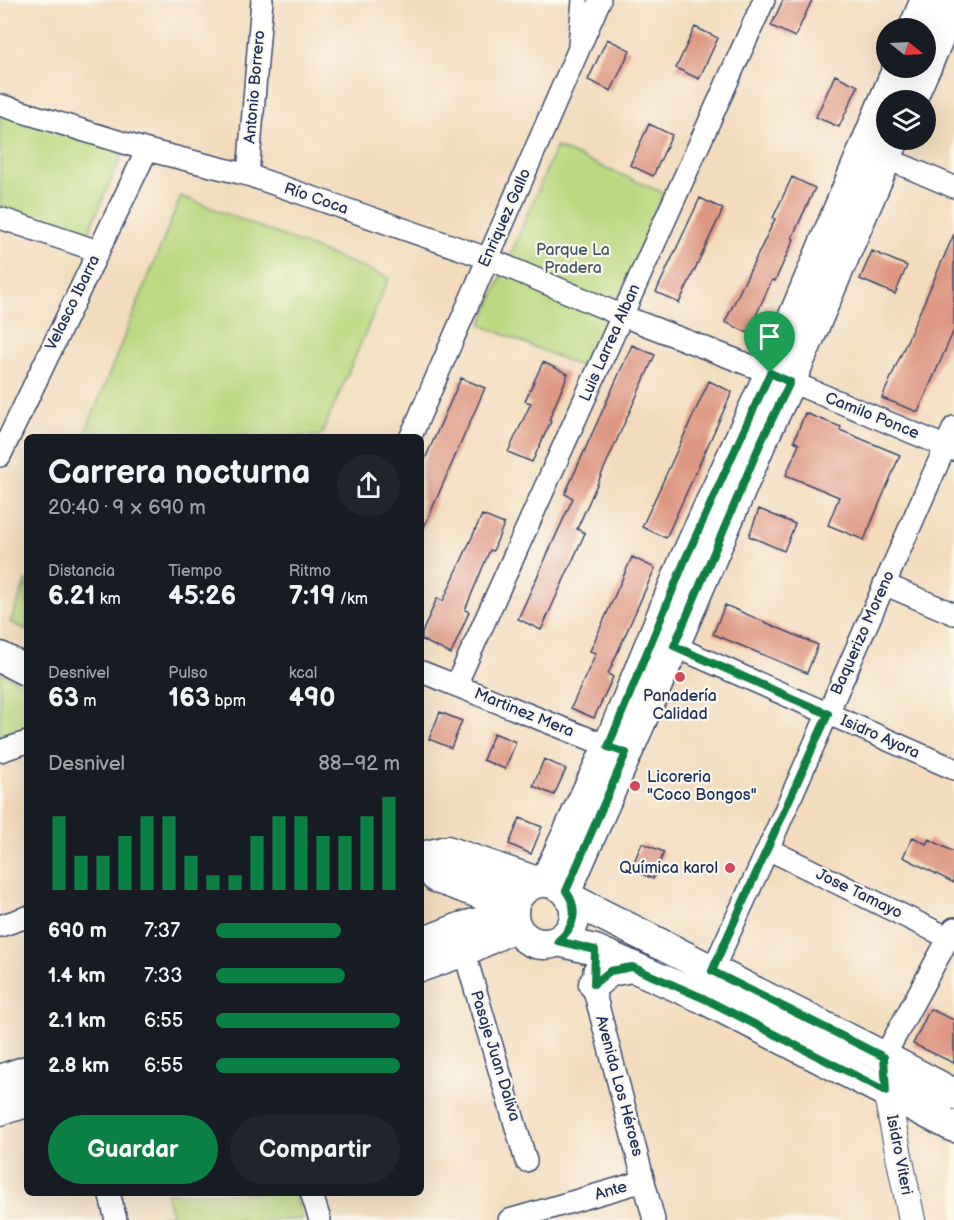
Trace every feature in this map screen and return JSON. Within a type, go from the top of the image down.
[{"type":"main road","points":[[918,18],[926,0]]},
{"type":"main road","points":[[936,42],[954,1]]},
{"type":"main road","points":[[555,888],[617,750],[685,560],[780,378],[881,150]]},
{"type":"main road","points":[[617,750],[674,646],[761,442],[780,378]]},
{"type":"main road","points":[[0,657],[24,669]]},
{"type":"main road","points":[[424,857],[447,851],[555,888],[954,1094]]},
{"type":"main road","points":[[424,860],[437,878],[463,888],[514,915],[523,936],[534,942],[546,944],[558,941],[567,933],[573,922],[575,910],[555,888],[523,889],[514,915],[462,940],[424,965]]},
{"type":"main road","points":[[462,940],[467,905],[463,888]]},
{"type":"main road","points":[[424,943],[462,940]]},
{"type":"main road","points":[[558,941],[595,950],[703,998],[954,1127]]},
{"type":"main road","points":[[594,984],[610,971],[632,967]]},
{"type":"main road","points":[[0,1080],[24,1072]]},
{"type":"main road","points":[[0,1110],[24,1103]]},
{"type":"street","name":"Antonio Borrero","points":[[248,175],[262,0]]},
{"type":"street","points":[[574,60],[580,0]]},
{"type":"street","name":"Enriquez Gallo","points":[[412,434],[600,0]]},
{"type":"street","name":"Luis Larrea Alban","points":[[456,686],[764,0]]},
{"type":"street","name":"Río Coca","points":[[0,105],[147,150],[248,175],[487,258],[623,316]]},
{"type":"street","name":"Velasco Ibarra","points":[[0,456],[147,150]]},
{"type":"street","points":[[883,150],[954,186]]},
{"type":"street","points":[[0,218],[98,251]]},
{"type":"street","name":"Camilo Ponce","points":[[623,316],[950,448]]},
{"type":"street","name":"Baquerizo Moreno","points":[[712,971],[884,584],[950,448],[954,427]]},
{"type":"street","points":[[884,584],[954,614]]},
{"type":"street","name":"Isidro Ayora","points":[[674,646],[954,769]]},
{"type":"street","name":"Martinez Mera","points":[[424,673],[617,750]]},
{"type":"street","points":[[0,751],[24,743]]},
{"type":"street","name":"Jose Tamayo","points":[[768,849],[952,933]]},
{"type":"street","points":[[0,926],[24,918]]},
{"type":"street","points":[[884,1057],[952,933]]},
{"type":"street","name":"Pasaje Juan Daliva","points":[[462,940],[526,1161]]},
{"type":"street","name":"Avenida Los Héroes","points":[[595,950],[594,990],[654,1220]]},
{"type":"street","name":"Isidro Viteri","points":[[884,1057],[886,1091],[912,1220]]},
{"type":"street","name":"Ante","points":[[509,1220],[644,1181]]},
{"type":"street","points":[[110,1196],[116,1220]]},
{"type":"street","points":[[312,1196],[320,1220]]},
{"type":"green space","points":[[0,110],[125,148],[88,233],[0,206]]},
{"type":"green space","name":"Parque La Pradera","points":[[556,147],[664,193],[589,370],[481,325]]},
{"type":"green space","points":[[181,196],[389,278],[322,434],[85,434]]},
{"type":"green space","points":[[24,587],[24,629],[10,622]]},
{"type":"green space","points":[[0,672],[24,684],[24,736],[0,743]]},
{"type":"green space","points":[[167,1196],[296,1196],[302,1220],[148,1220],[172,1214]]},
{"type":"building","points":[[783,0],[812,0],[795,37],[771,26]]},
{"type":"building","points":[[695,27],[718,38],[699,79],[676,68]]},
{"type":"building","points":[[607,39],[630,50],[611,91],[588,80]]},
{"type":"building","points":[[835,75],[858,86],[839,127],[816,117]]},
{"type":"building","points":[[649,124],[672,135],[653,176],[630,165]]},
{"type":"building","points":[[792,177],[815,188],[775,281],[772,280],[748,333],[725,322],[775,219],[773,218]]},
{"type":"building","points":[[700,198],[723,209],[679,303],[656,292]]},
{"type":"building","points":[[954,234],[954,330],[918,412],[882,398]]},
{"type":"building","points":[[872,251],[907,266],[895,294],[860,279]]},
{"type":"building","points":[[632,345],[655,355],[577,529],[585,533],[541,630],[518,619],[573,498],[565,494]]},
{"type":"building","points":[[543,362],[568,374],[549,420],[551,421],[532,462],[508,452],[531,403],[525,401]]},
{"type":"building","points":[[461,378],[485,388],[424,527],[424,461]]},
{"type":"building","points":[[709,381],[732,392],[666,538],[642,527]]},
{"type":"building","points":[[805,413],[900,455],[864,540],[828,525],[839,497],[786,475],[799,444],[794,441]]},
{"type":"building","points":[[759,509],[795,524],[784,551],[749,536]]},
{"type":"building","points":[[482,515],[504,524],[493,551],[490,550],[465,610],[469,612],[451,654],[424,641],[424,628],[437,598],[443,601]]},
{"type":"building","points":[[632,557],[655,568],[608,674],[613,677],[594,718],[571,708],[596,653],[590,651]]},
{"type":"building","points":[[725,605],[818,645],[807,673],[713,634]]},
{"type":"building","points":[[440,712],[462,721],[451,748],[429,739]]},
{"type":"building","points":[[494,733],[516,742],[505,769],[483,760]]},
{"type":"building","points":[[544,759],[566,769],[554,795],[533,786]]},
{"type":"building","points":[[520,818],[542,827],[531,854],[509,844]]},
{"type":"building","points":[[913,837],[926,844],[929,839],[954,852],[954,883],[903,857]]},
{"type":"building","points":[[642,843],[664,852],[653,879],[631,869]]},
{"type":"building","points":[[930,1009],[954,1020],[954,1063],[913,1044]]},
{"type":"place","name":"Panadería Calidad","points":[[680,677]]},
{"type":"place","name":"Licoreria \"Coco Bongos\"","points":[[635,786]]},
{"type":"place","name":"Química karol","points":[[730,868]]},
{"type":"route","points":[[770,373],[790,382],[761,442],[674,646],[828,714],[712,971],[884,1057],[886,1091],[703,998],[632,967],[610,971],[594,984],[595,950],[558,941],[567,933],[573,922],[575,910],[572,899],[566,891],[626,753],[608,747],[685,560],[770,373]]}]
